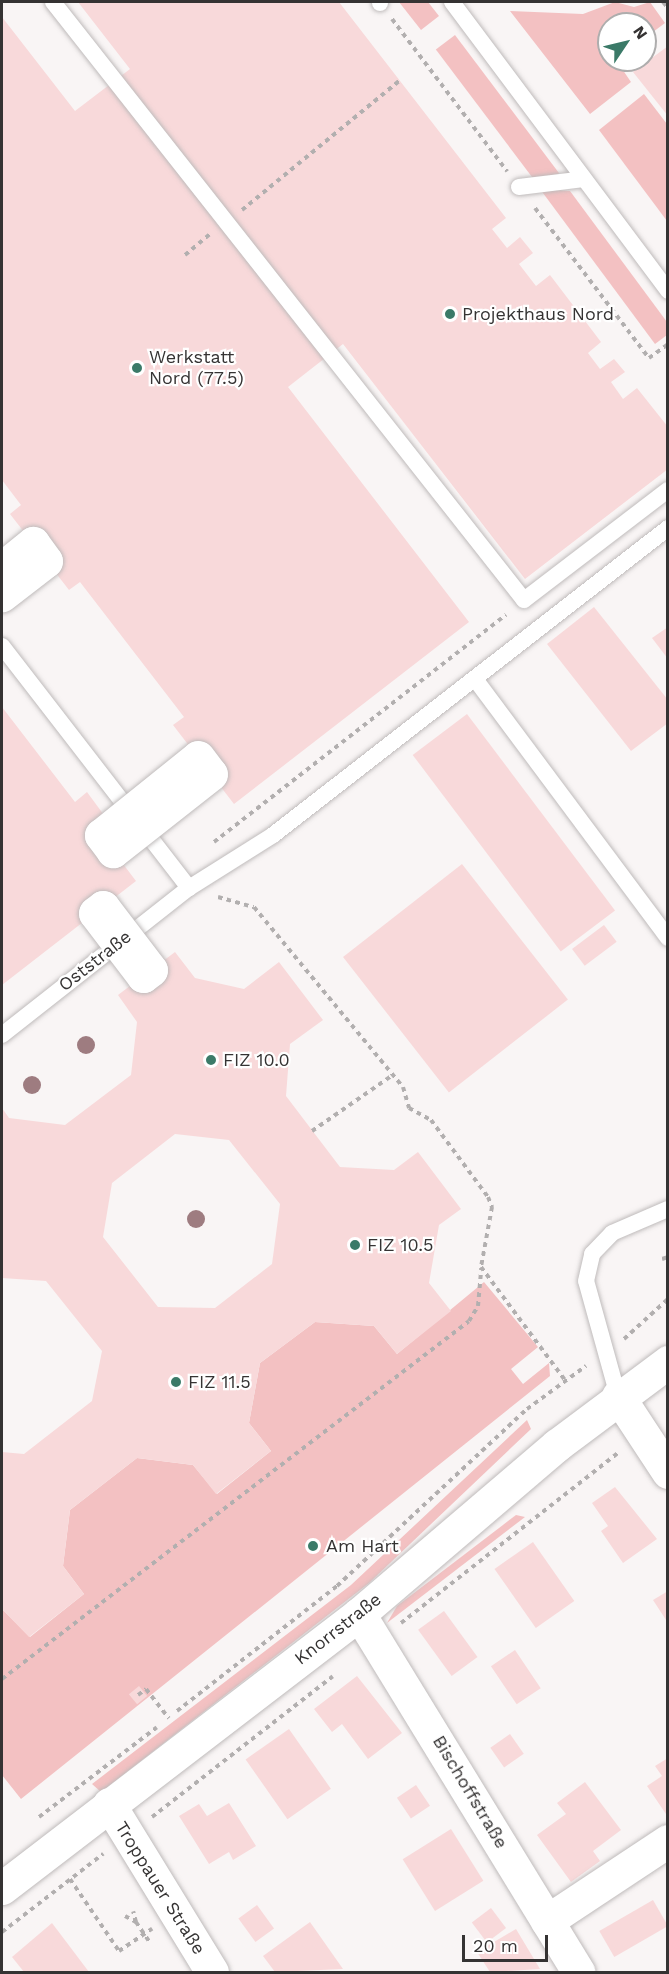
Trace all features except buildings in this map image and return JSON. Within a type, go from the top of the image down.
[{"type":"street","points":[[2,567],[33,543],[46,561],[2,595]]},
{"type":"street","name":"Knorrstraße","points":[[2,1888],[358,1614],[618,1396],[668,1362]]},
{"type":"street","points":[[618,1396],[668,1472]]},
{"type":"street","name":"Bischoffstraße","points":[[358,1614],[578,1972]]},
{"type":"street","name":"Troppauer Straße","points":[[109,1804],[212,1972]]},
{"type":"street","points":[[547,1921],[668,1840]]},
{"type":"lane","points":[[54,2],[524,600],[668,490]]},
{"type":"lane","points":[[452,2],[668,291]]},
{"type":"lane","points":[[519,188],[584,180]]},
{"type":"lane","name":"Oststraße","points":[[2,1035],[189,888],[273,835],[668,528]]},
{"type":"lane","points":[[2,646],[189,888]]},
{"type":"lane","points":[[475,679],[668,938]]},
{"type":"lane","points":[[618,1396],[586,1281],[591,1254],[612,1233],[668,1209]]},
{"type":"path","points":[[663,2],[668,8]]},
{"type":"path","points":[[240,211],[400,80]]},
{"type":"path","points":[[206,223],[220,242]]},
{"type":"path","points":[[185,255],[213,232]]},
{"type":"path","points":[[176,872],[507,616],[499,607]]},
{"type":"path","points":[[2,1678],[469,1321],[477,1306],[481,1267],[492,1208],[489,1197],[431,1120],[409,1108],[393,1075],[254,907],[189,888]]},
{"type":"path","points":[[312,1131],[393,1075]]},
{"type":"path","points":[[662,1259],[668,1257]]},
{"type":"path","points":[[481,1267],[565,1380]]},
{"type":"path","points":[[33,1822],[336,1586],[527,1409]]},
{"type":"path","points":[[138,1695],[146,1689],[169,1718]]},
{"type":"path","points":[[70,1880],[119,1952],[159,1924]]},
{"type":"path","points":[[133,1911],[136,1922],[150,1943]]},
{"type":"path","points":[[125,1916],[136,1922]]},
{"type":"shaded area","points":[[399,2],[428,2],[439,16],[421,30]]},
{"type":"shaded area","points":[[615,2],[634,7],[650,2],[665,23],[657,29],[657,12],[597,12],[597,72],[624,72],[631,82],[590,114],[510,11],[583,14]]},
{"type":"shaded area","points":[[455,35],[559,173],[540,188],[436,49]]},
{"type":"shaded area","points":[[644,94],[667,124],[667,221],[599,130]]},
{"type":"shaded area","points":[[540,189],[570,191],[667,322],[667,335],[655,344]]},
{"type":"shaded area","points":[[484,1282],[538,1347],[511,1369],[523,1384],[549,1363],[550,1376],[21,1799],[2,1775],[2,1609],[30,1637],[84,1594],[63,1566],[70,1510],[137,1458],[193,1465],[217,1494],[271,1451],[249,1423],[260,1363],[315,1322],[374,1326],[397,1354]]},
{"type":"shaded area","points":[[527,1420],[531,1429],[369,1583],[101,1792],[92,1784],[351,1585]]},
{"type":"shaded area","points":[[516,1515],[525,1517],[387,1623],[397,1606]]},
{"type":"place","name":"Projekthaus Nord","points":[[450,314]]},
{"type":"place","name":"Werkstatt Nord (77.5)","points":[[137,368]]},
{"type":"place","name":"FIZ 10.0","points":[[211,1060]]},
{"type":"place","name":"FIZ 10.5","points":[[355,1245]]},
{"type":"place","name":"FIZ 11.5","points":[[176,1382]]},
{"type":"place","name":"Am Hart","points":[[313,1546]]}]
